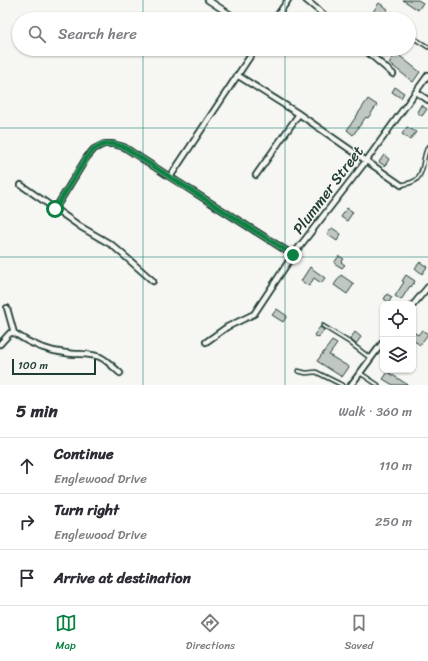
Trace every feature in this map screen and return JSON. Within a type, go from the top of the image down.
[{"type":"street","points":[[208,0],[226,12]]},
{"type":"street","points":[[280,12],[288,0]]},
{"type":"street","points":[[306,0],[320,12]]},
{"type":"street","points":[[170,177],[250,56]]},
{"type":"street","points":[[372,56],[393,74]]},
{"type":"street","points":[[237,75],[299,114],[401,185]]},
{"type":"street","name":"Plummer Street","points":[[206,342],[227,327],[254,314],[293,255],[366,161],[428,75]]},
{"type":"street","points":[[416,92],[428,100]]},
{"type":"street","points":[[256,175],[299,114]]},
{"type":"street","points":[[55,209],[87,157],[94,149],[104,144],[113,144],[124,147],[293,255]]},
{"type":"street","points":[[21,185],[80,227],[112,245],[153,281]]},
{"type":"street","points":[[416,301],[428,287]]},
{"type":"street","points":[[7,308],[14,334]]},
{"type":"street","points":[[0,344],[10,333],[46,350],[102,358],[120,372]]},
{"type":"street","points":[[351,385],[380,346]]},
{"type":"lane","points":[[416,40],[428,48]]},
{"type":"lane","points":[[401,185],[413,182],[420,175],[428,147]]},
{"type":"lane","points":[[323,326],[370,358]]},
{"type":"lane","points":[[298,371],[306,373],[316,372],[342,385]]},
{"type":"lane","points":[[359,373],[378,385]]},
{"type":"building","points":[[403,0],[418,0],[423,3],[418,10]]},
{"type":"building","points":[[379,3],[388,9],[386,12],[373,12]]},
{"type":"building","points":[[394,56],[400,56],[420,72],[413,82],[389,63]]},
{"type":"building","points":[[395,87],[404,93],[401,98],[392,92]]},
{"type":"building","points":[[368,99],[377,105],[353,135],[347,130]]},
{"type":"building","points":[[421,105],[427,109],[422,116],[417,112]]},
{"type":"building","points":[[407,127],[416,132],[410,140],[402,134]]},
{"type":"building","points":[[384,155],[389,159],[385,166],[379,162]]},
{"type":"building","points":[[347,208],[353,212],[347,221],[341,217]]},
{"type":"building","points":[[332,228],[341,234],[337,241],[327,234]]},
{"type":"building","points":[[339,256],[344,259],[341,262],[345,265],[342,268],[334,263]]},
{"type":"building","points":[[420,262],[427,267],[422,274],[415,268]]},
{"type":"building","points":[[310,267],[325,278],[321,283],[314,278],[309,286],[301,281]]},
{"type":"building","points":[[341,275],[354,284],[347,294],[334,285]]},
{"type":"building","points":[[406,275],[415,281],[401,300],[395,296],[404,282],[402,281]]},
{"type":"building","points":[[387,294],[392,297],[390,301],[384,299]]},
{"type":"building","points":[[277,309],[287,316],[283,322],[272,315]]},
{"type":"building","points":[[320,327],[324,330],[318,338],[314,335]]},
{"type":"building","points":[[422,330],[428,334],[420,345],[416,342],[416,334],[418,335]]},
{"type":"building","points":[[355,332],[361,337],[356,344],[350,339]]},
{"type":"building","points":[[332,341],[337,344],[329,355],[349,367],[342,377],[317,361]]},
{"type":"building","points":[[387,373],[390,373],[408,385],[393,385],[383,379]]},
{"type":"route","points":[[55,209],[81,165],[94,149],[104,144],[113,144],[124,147],[293,255]]}]
